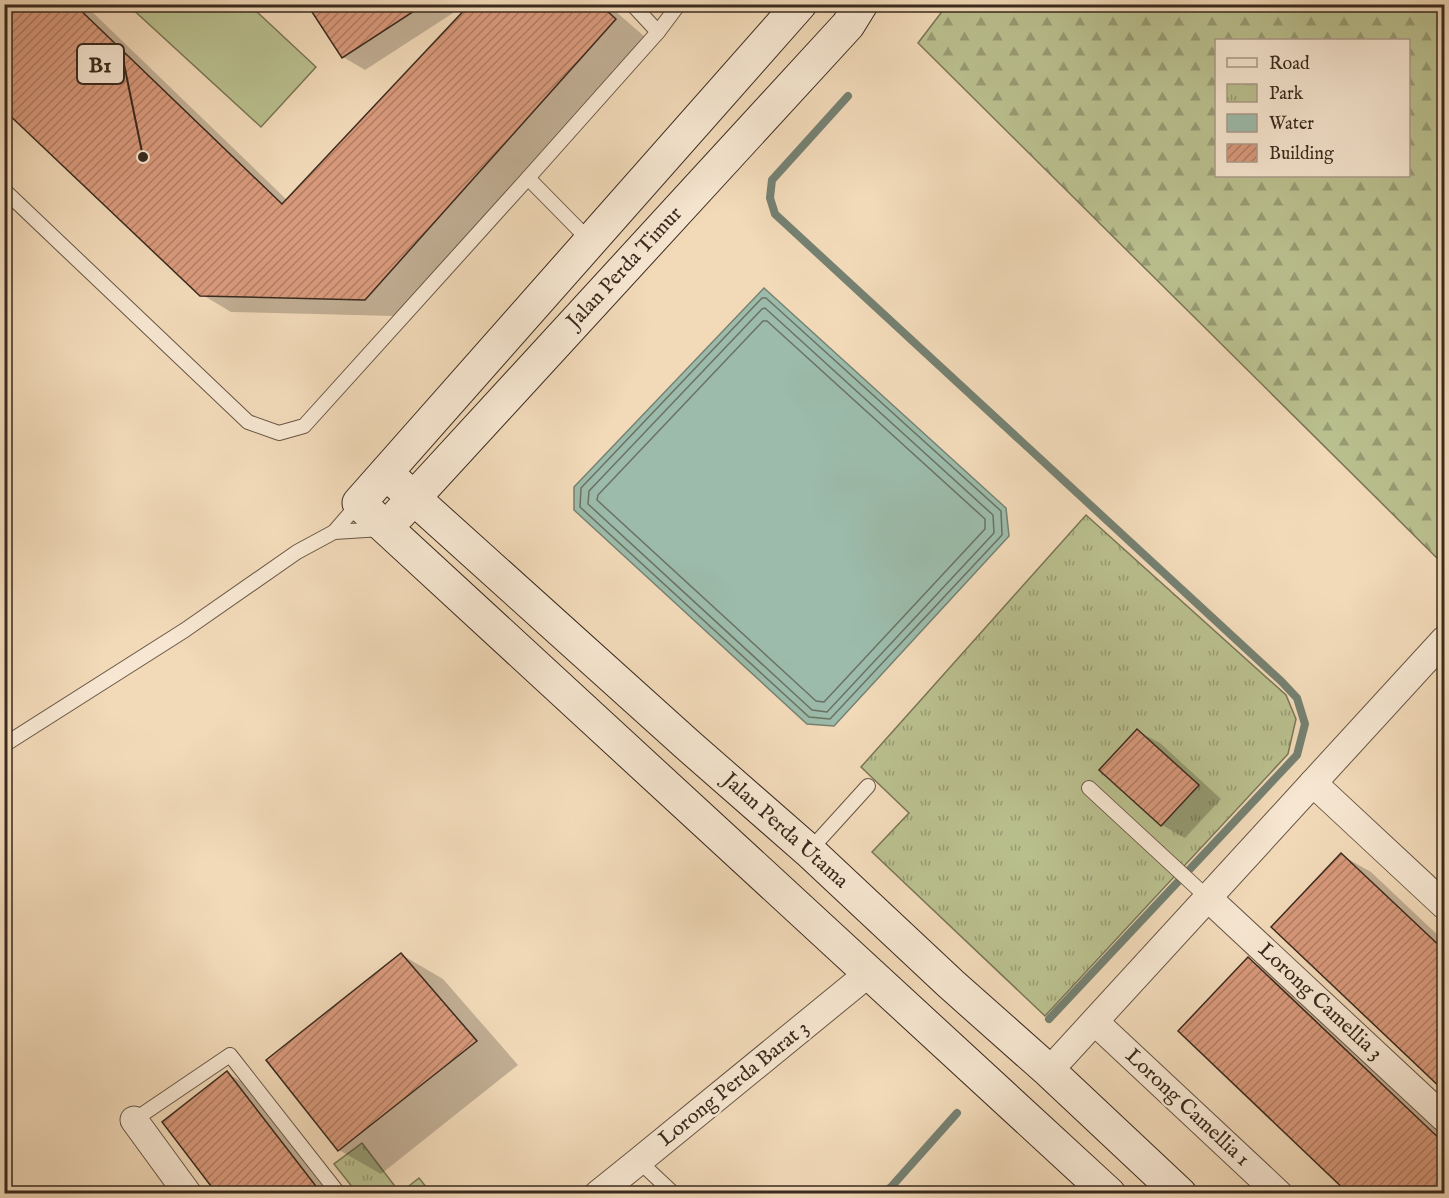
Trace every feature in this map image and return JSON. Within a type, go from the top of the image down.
[{"type":"street","name":"Jalan Perda Timur","points":[[359,503],[800,4]]},
{"type":"street","name":"Jalan Perda Timur","points":[[387,529],[848,25],[861,4]]},
{"type":"street","name":"Jalan Perda Utama","points":[[387,473],[689,746],[809,851],[1180,1194]]},
{"type":"street","points":[[359,503],[1109,1194]]},
{"type":"street","points":[[1049,1071],[1095,1022],[1202,892],[1313,783],[1444,640]]},
{"type":"street","points":[[1313,783],[1444,905]]},
{"type":"street","name":"Lorong Camellia 3","points":[[1202,892],[1444,1118]]},
{"type":"street","points":[[855,894],[868,939],[869,973]]},
{"type":"street","points":[[869,973],[885,970],[908,972],[951,984]]},
{"type":"street","name":"Lorong Perda Barat 3","points":[[597,1194],[869,973]]},
{"type":"street","name":"Lorong Camellia 1","points":[[1095,1022],[1279,1194]]},
{"type":"street","points":[[134,1120],[188,1194]]},
{"type":"lane","points":[[632,4],[658,32]]},
{"type":"lane","points":[[4,190],[248,422],[279,433],[304,426],[658,32],[679,4]]},
{"type":"lane","points":[[528,178],[590,241]]},
{"type":"lane","points":[[4,745],[185,630],[297,552],[334,532],[359,503]]},
{"type":"lane","points":[[334,532],[387,529]]},
{"type":"lane","points":[[809,851],[867,786]]},
{"type":"lane","points":[[1089,788],[1202,892]]},
{"type":"lane","points":[[134,1120],[230,1055],[339,1194]]},
{"type":"lane","points":[[639,1161],[674,1194]]},
{"type":"green space","points":[[128,5],[261,5],[256,11],[316,67],[261,127]]},
{"type":"green space","points":[[947,5],[1444,5],[1444,565],[918,43]]},
{"type":"green space","points":[[1086,515],[1286,695],[1296,719],[1288,754],[1045,1016],[872,852],[909,813],[861,767]]},
{"type":"green space","points":[[362,1143],[400,1193],[357,1193],[334,1164]]},
{"type":"green space","points":[[419,1178],[431,1193],[400,1193]]},
{"type":"water","points":[[764,288],[1006,508],[1009,536],[834,726],[807,724],[574,510],[574,487]]},
{"type":"building","points":[[4,4],[74,4],[282,204],[470,4],[599,4],[616,19],[365,300],[200,296],[4,110]]},
{"type":"building","points":[[324,4],[425,4],[342,58],[312,12]]},
{"type":"building","points":[[1137,729],[1199,785],[1161,826],[1099,770]]},
{"type":"building","points":[[1341,853],[1444,950],[1444,1091],[1271,927]]},
{"type":"building","points":[[401,953],[477,1041],[338,1151],[266,1060]]},
{"type":"building","points":[[1248,957],[1444,1143],[1444,1194],[1349,1194],[1178,1031]]},
{"type":"building","points":[[227,1071],[322,1194],[217,1194],[162,1122]]},
{"type":"waterway","points":[[848,96],[772,180],[770,198],[775,214],[1281,681],[1297,698],[1305,724],[1297,755],[1049,1019]]},
{"type":"waterway","points":[[882,1194],[892,1186],[957,1113]]},
{"type":"place","name":"B1","points":[[143,157]]}]
